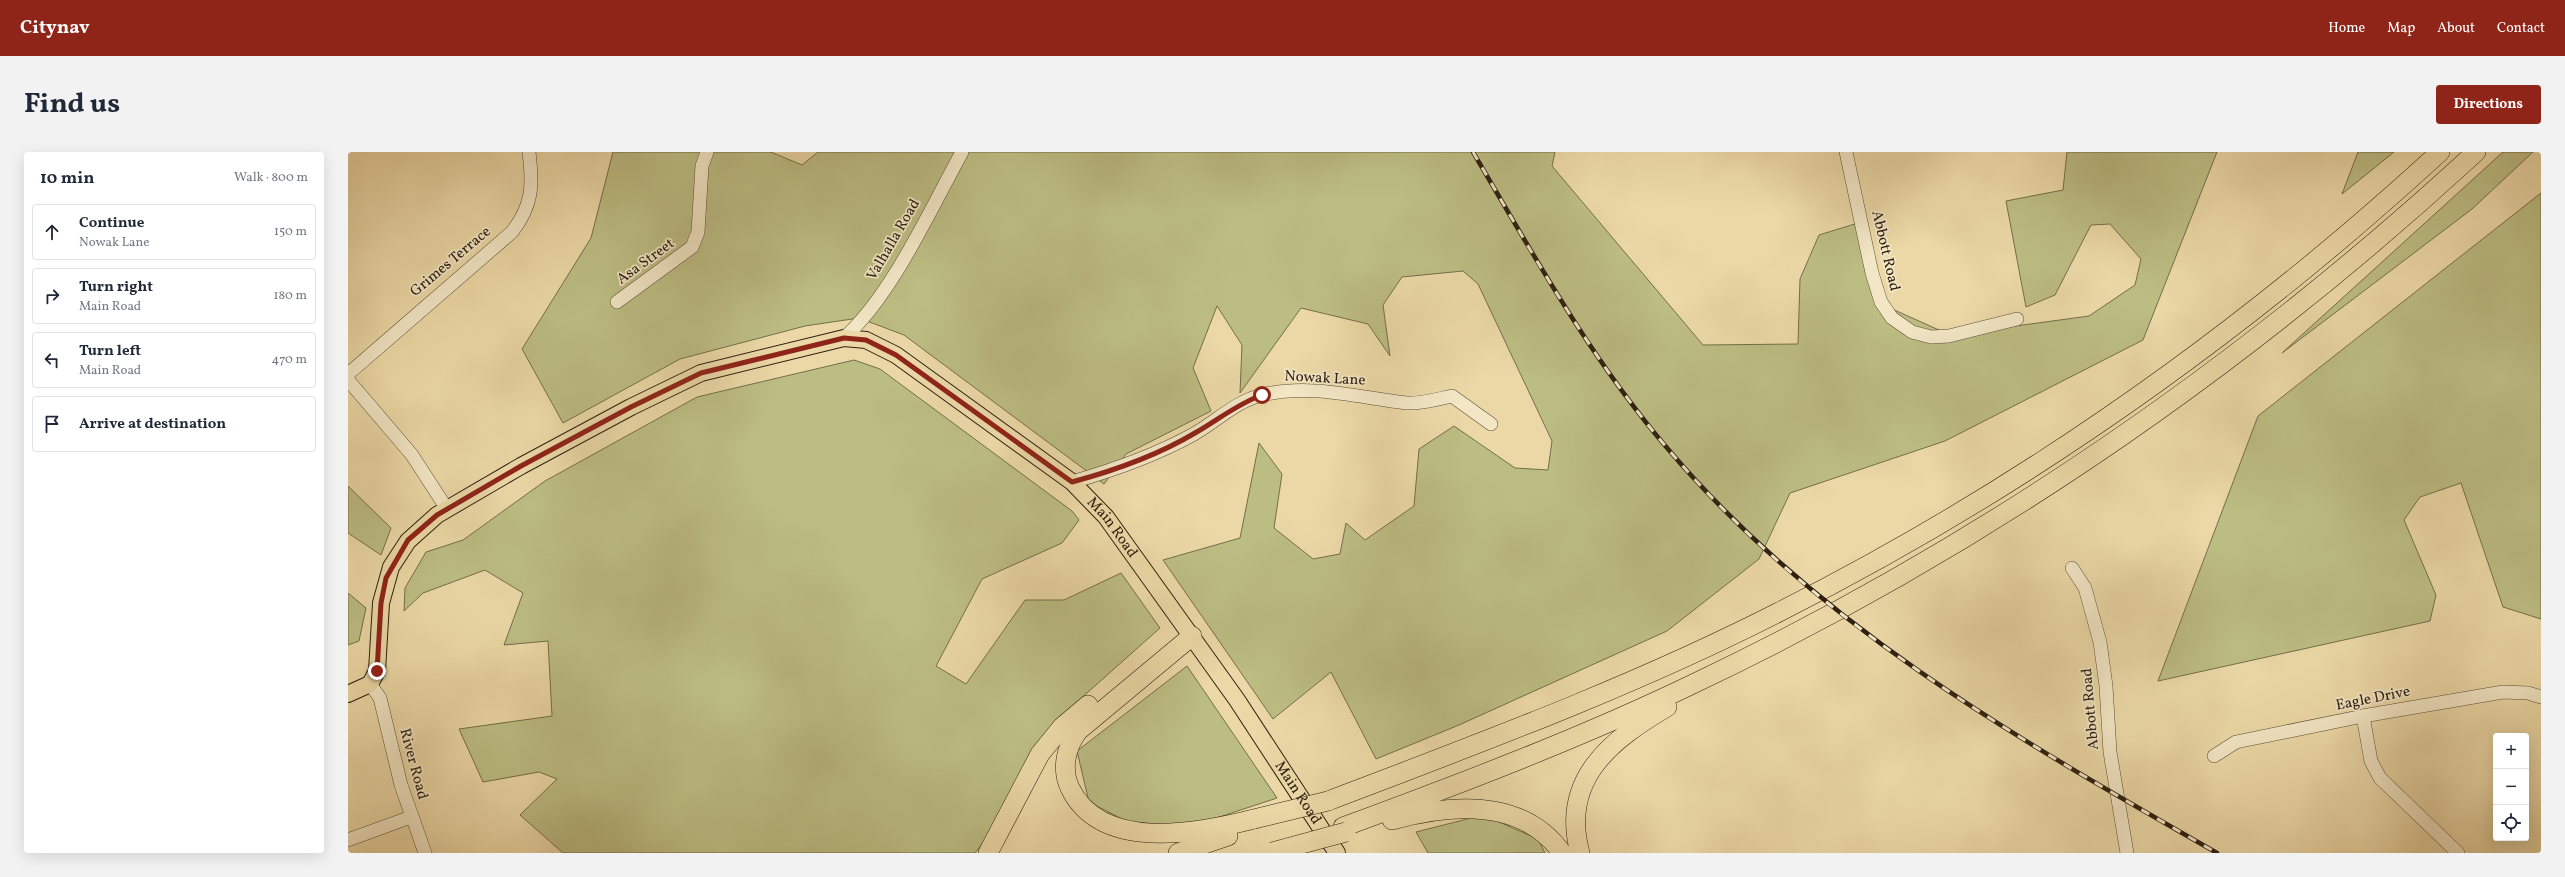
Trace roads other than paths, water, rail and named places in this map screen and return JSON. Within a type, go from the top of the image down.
[{"type":"highway","points":[[1178,853],[1256,822],[1328,800],[1535,720],[1682,658],[1778,613],[1919,537],[2052,455],[2182,364],[2313,262],[2440,152]]},
{"type":"highway","points":[[1580,853],[1576,836],[1579,800],[1592,767],[1606,749],[1644,721],[1790,636],[1884,585],[1975,532],[2065,475],[2154,415],[2322,286],[2405,217],[2476,152]]},
{"type":"highway","points":[[1188,631],[1072,738],[1066,756],[1065,766],[1068,785],[1080,804],[1089,813],[1111,826],[1137,833],[1194,832],[1256,822]]},
{"type":"highway","points":[[988,853],[1034,765],[1054,735],[1188,631]]},
{"type":"highway","points":[[1271,853],[1344,830],[1597,727],[1695,683],[1790,636]]},
{"type":"highway","points":[[1344,830],[1429,811],[1458,808],[1487,809],[1525,820],[1547,836],[1562,853]]},
{"type":"main road","name":"Main Road","points":[[370,684],[377,671],[381,603],[386,578],[400,550],[421,527],[447,509],[521,466],[684,380],[716,368],[844,338],[866,340],[891,352],[1072,482],[1106,517],[1256,728],[1337,853]]},
{"type":"main road","points":[[348,694],[370,684]]},
{"type":"street","name":"Grimes Terrace","points":[[348,374],[512,232],[526,211],[530,199],[532,176],[529,152]]},
{"type":"street","name":"Asa Street","points":[[617,302],[692,247],[698,232],[702,166],[707,152]]},
{"type":"street","name":"Valhalla Road","points":[[844,338],[862,322],[910,248],[962,152]]},
{"type":"street","name":"Abbott Road","points":[[1846,152],[1875,285],[1881,302],[1892,318],[1912,332],[1931,337],[1950,336],[2017,319]]},
{"type":"street","points":[[348,380],[412,455],[447,509]]},
{"type":"street","name":"Nowak Lane","points":[[1072,482],[1168,448],[1195,433],[1243,402],[1262,395],[1286,391],[1361,395],[1409,403],[1452,396],[1491,424]]},
{"type":"street","name":"Abbott Road","points":[[2072,568],[2085,588],[2100,642],[2107,694],[2110,752],[2127,853]]},
{"type":"street","name":"River Road","points":[[370,684],[380,698],[401,785],[424,853]]},
{"type":"street","name":"Eagle Drive","points":[[2214,756],[2236,742],[2363,716],[2503,692],[2528,693],[2541,697]]},
{"type":"street","points":[[2363,716],[2374,769],[2384,782],[2458,853]]},
{"type":"street","points":[[348,840],[411,817]]},
{"type":"railway","points":[[1473,152],[1540,267],[1613,379],[1668,449],[1726,513],[1789,571],[1855,625],[1924,675],[1995,722],[2068,767],[2217,853]]}]
